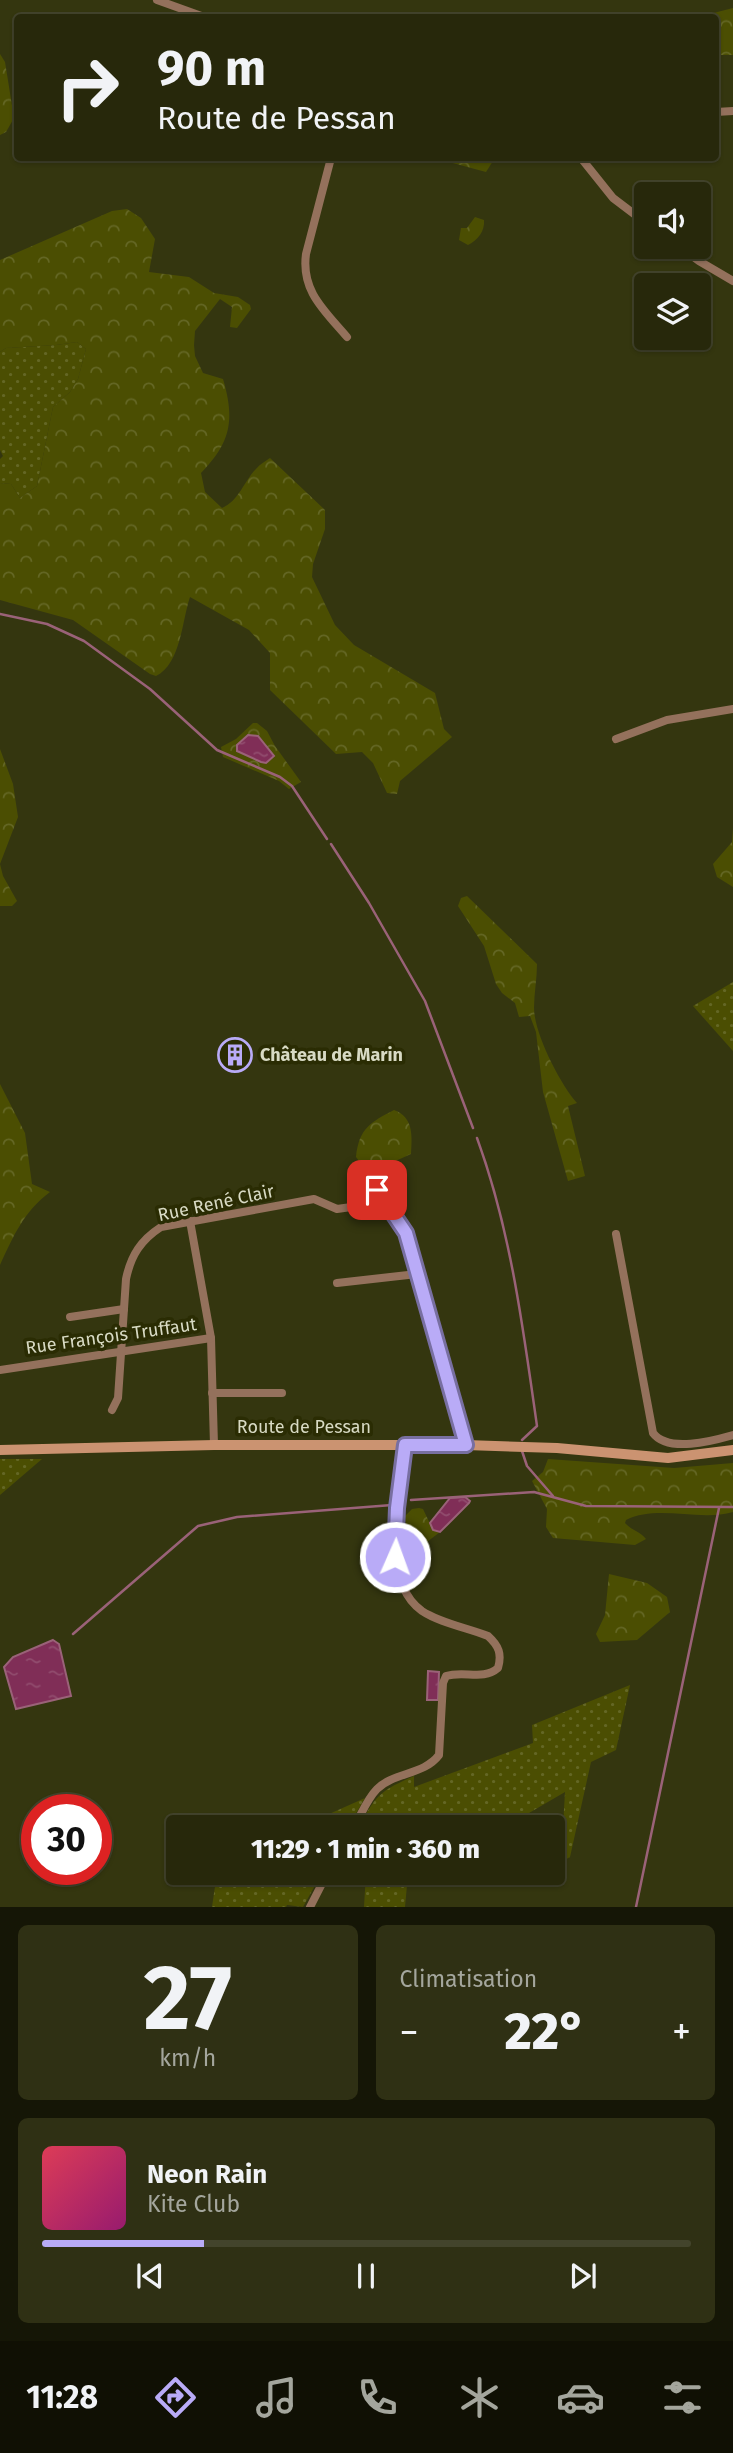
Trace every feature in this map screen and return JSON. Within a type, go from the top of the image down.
[{"type":"main road","name":"Route de Pessan","points":[[0,1450],[214,1445],[466,1445],[557,1448],[668,1458],[733,1450]]},
{"type":"street","points":[[157,0],[196,14]]},
{"type":"street","points":[[330,161],[304,269],[311,292],[347,337]]},
{"type":"street","points":[[583,161],[613,198],[634,214]]},
{"type":"street","points":[[696,259],[733,281]]},
{"type":"street","points":[[616,739],[667,720],[733,709]]},
{"type":"street","points":[[368,1179],[387,1202],[406,1233],[466,1445]]},
{"type":"street","name":"Rue René Clair","points":[[111,1410],[118,1398],[129,1265],[142,1242],[161,1227],[314,1199],[337,1209],[387,1202]]},
{"type":"street","points":[[190,1221],[211,1338],[214,1445]]},
{"type":"street","points":[[616,1234],[653,1433],[657,1439],[666,1442],[691,1444],[733,1435]]},
{"type":"street","points":[[338,1283],[417,1275]]},
{"type":"street","points":[[70,1317],[124,1309]]},
{"type":"street","name":"Rue François Truffaut","points":[[0,1370],[211,1338]]},
{"type":"street","points":[[212,1393],[282,1393]]},
{"type":"street","points":[[361,1815],[376,1790],[433,1763],[439,1755],[443,1683],[446,1676],[486,1675],[498,1668],[500,1661],[500,1653],[488,1636],[422,1611],[406,1592],[395,1557],[397,1508],[405,1445]]},
{"type":"street","points":[[310,1907],[321,1885]]},
{"type":"green space","points":[[733,8],[733,55],[719,55],[719,14],[710,14]]},
{"type":"green space","points":[[0,54],[5,62],[14,118],[6,132],[0,135]]},
{"type":"green space","points":[[445,161],[493,161],[486,172]]},
{"type":"green space","points":[[127,209],[141,218],[155,239],[149,272],[189,277],[214,293],[238,297],[250,305],[251,309],[237,328],[230,327],[232,307],[220,299],[195,331],[195,356],[203,373],[223,379],[229,407],[228,430],[224,440],[219,451],[201,473],[205,492],[222,508],[228,505],[256,469],[270,458],[325,510],[325,529],[313,564],[312,577],[335,625],[354,645],[435,693],[444,729],[452,737],[400,781],[397,794],[387,793],[373,763],[362,752],[336,754],[270,690],[270,653],[249,630],[190,597],[176,652],[171,662],[156,676],[73,620],[0,600],[0,483],[11,484],[20,498],[37,486],[53,407],[70,392],[78,379],[86,349],[77,342],[6,348],[0,352],[0,260],[112,211]]},
{"type":"green space","points":[[475,217],[484,220],[483,228],[478,238],[468,245],[459,240],[461,228],[467,228]]},
{"type":"green space","points":[[77,342],[86,349],[78,379],[70,392],[53,407],[37,486],[20,498],[11,484],[0,483],[0,459],[3,456],[0,450],[0,352],[6,348]]},
{"type":"green space","points":[[253,723],[267,731],[301,782],[289,789],[279,781],[223,757],[221,747],[236,739]]},
{"type":"green space","points":[[0,749],[13,784],[18,817],[0,864]]},
{"type":"green space","points":[[733,828],[733,887],[717,877],[713,864],[732,842]]},
{"type":"green space","points":[[0,864],[3,876],[17,901],[12,906],[0,906]]},
{"type":"green space","points":[[467,896],[537,964],[535,1018],[549,1058],[577,1103],[568,1106],[585,1176],[568,1181],[543,1092],[536,1032],[530,1016],[519,1017],[515,1003],[502,993],[496,984],[484,946],[458,906],[461,898]]},
{"type":"green space","points":[[733,982],[733,1051],[693,1006]]},
{"type":"green space","points":[[0,1084],[25,1133],[32,1184],[50,1192],[26,1216],[0,1265]]},
{"type":"green space","points":[[394,1110],[405,1117],[410,1128],[411,1154],[371,1172],[366,1170],[356,1157],[360,1139],[373,1122]]},
{"type":"green space","points":[[0,1459],[42,1459],[0,1495]]},
{"type":"green space","points":[[548,1459],[674,1468],[733,1463],[733,1512],[720,1515],[638,1515],[625,1523],[646,1539],[635,1545],[553,1538],[546,1527],[547,1509],[532,1481],[543,1472]]},
{"type":"green space","points":[[412,1509],[423,1509],[433,1530],[440,1532],[423,1545],[410,1533],[405,1521],[405,1516]]},
{"type":"green space","points":[[609,1574],[647,1583],[667,1597],[670,1612],[637,1640],[600,1642],[596,1634],[605,1615]]},
{"type":"green space","points":[[630,1685],[616,1750],[591,1762],[570,1857],[565,1860],[565,1792],[526,1815],[366,1815],[386,1790],[414,1776],[414,1787],[533,1743],[532,1725]]},
{"type":"green space","points":[[365,1798],[355,1815],[327,1815]]},
{"type":"green space","points":[[215,1885],[315,1885],[303,1907],[212,1907]]},
{"type":"green space","points":[[365,1885],[407,1885],[405,1907],[364,1907]]},
{"type":"water","points":[[248,735],[258,736],[274,756],[266,763],[237,751],[237,745]]},
{"type":"water","points":[[465,1497],[469,1503],[440,1532],[433,1530],[430,1523],[450,1498]]},
{"type":"water","points":[[53,1640],[59,1644],[71,1696],[16,1709],[4,1667],[13,1657]]},
{"type":"water","points":[[428,1671],[439,1672],[438,1700],[427,1700]]},
{"type":"waterway","points":[[0,614],[47,624],[84,641],[150,689],[217,750],[280,777],[292,786],[327,839]]},
{"type":"waterway","points":[[331,844],[369,903],[425,1001],[473,1128]]},
{"type":"waterway","points":[[477,1138],[499,1208],[507,1244],[537,1426],[522,1440]]},
{"type":"waterway","points":[[522,1451],[527,1466],[553,1496]]},
{"type":"waterway","points":[[411,1500],[534,1492],[586,1506],[733,1507]]},
{"type":"waterway","points":[[73,1634],[198,1526],[237,1517],[392,1505]]},
{"type":"waterway","points":[[636,1907],[719,1508]]},
{"type":"place","name":"Château de Marin","points":[[235,1055]]},
{"type":"route","points":[[377,1190],[406,1233],[466,1445],[405,1445],[397,1508],[395,1557]]}]
